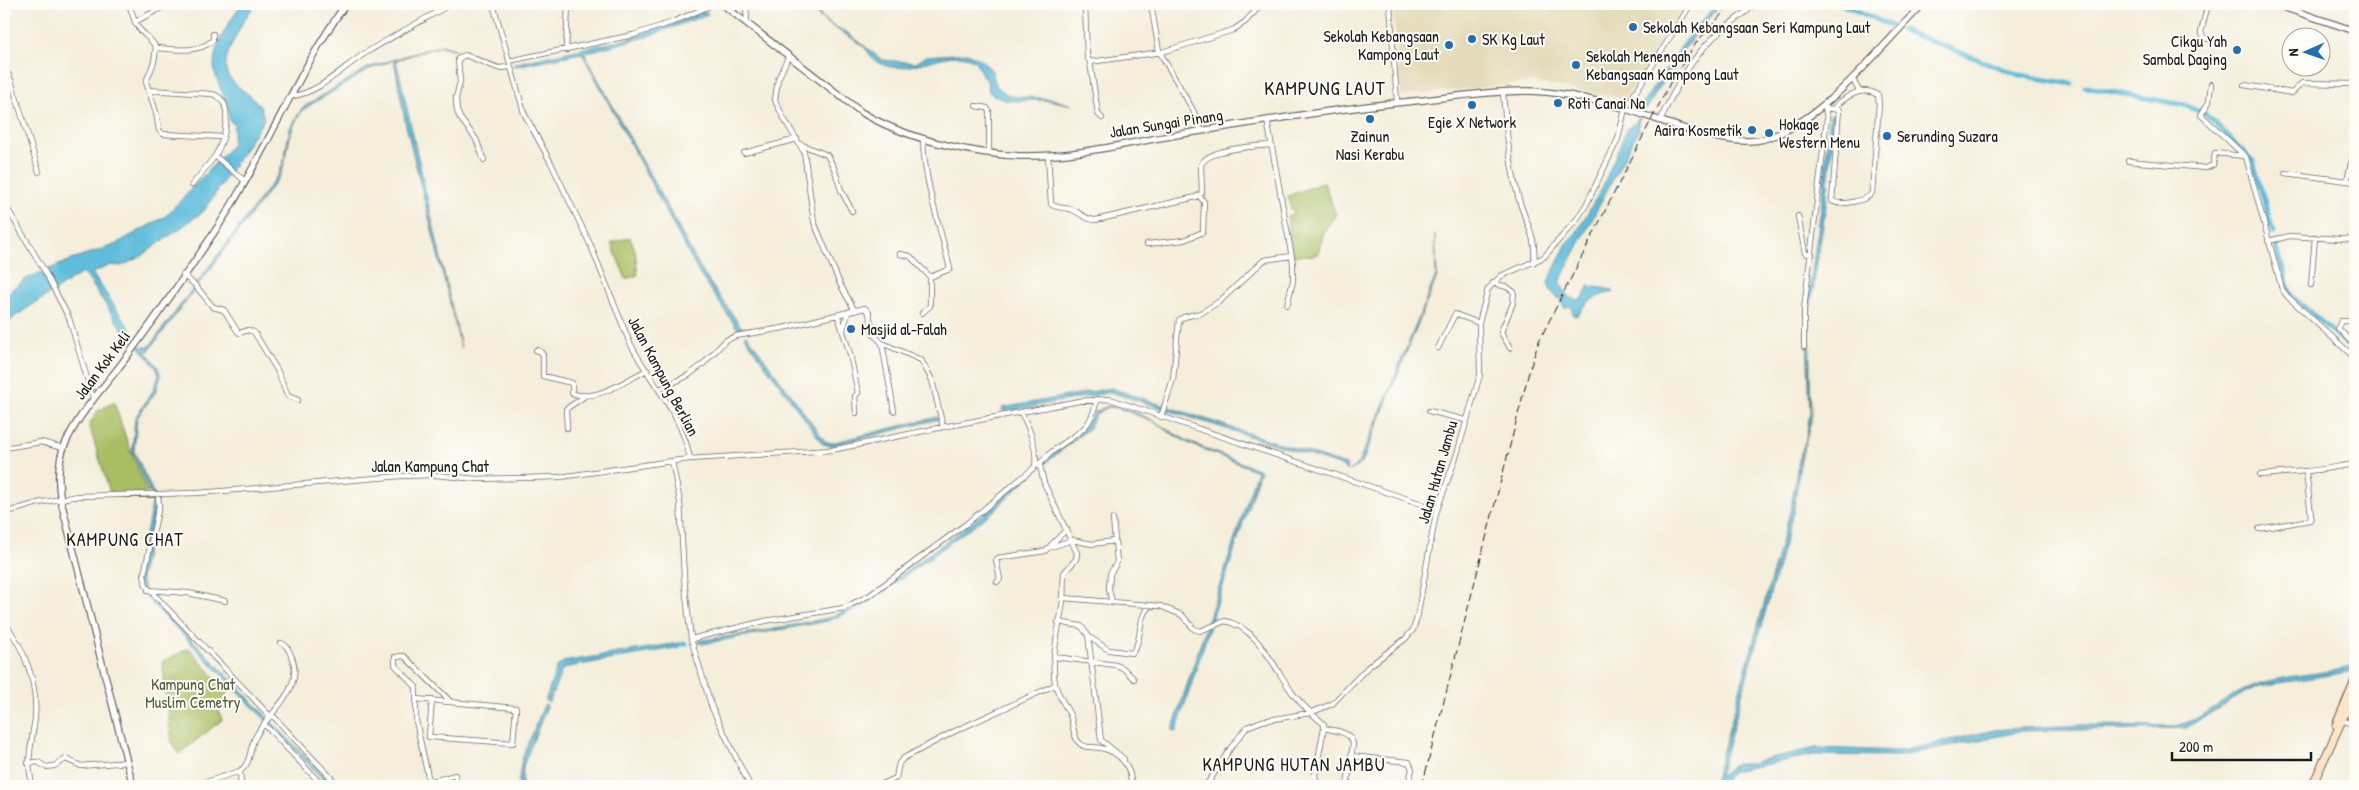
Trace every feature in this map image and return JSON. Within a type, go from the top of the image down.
[{"type":"main road","points":[[2320,767],[2343,721],[2354,693],[2355,680]]},
{"type":"main road","points":[[2312,786],[2354,693]]},
{"type":"street","points":[[129,4],[139,32],[150,40],[156,48],[154,62],[146,79],[156,112],[159,130],[162,133],[223,137]]},
{"type":"street","points":[[135,22],[168,4]]},
{"type":"street","name":"Jalan Kok Keli","points":[[133,786],[61,501],[58,469],[63,448],[93,398],[118,367],[220,223],[243,179],[346,4]]},
{"type":"street","points":[[292,96],[299,95],[327,80],[366,53],[451,4]]},
{"type":"street","name":"Jalan Kampung Berlian","points":[[493,4],[526,118],[551,163],[591,246],[618,318],[636,355],[660,389],[682,429],[690,459],[672,461]]},
{"type":"street","points":[[566,50],[568,4]]},
{"type":"street","points":[[509,61],[633,35],[673,22],[714,4]]},
{"type":"street","name":"Jalan Sungai Pinang","points":[[722,4],[861,112],[881,124],[923,138],[989,153],[1025,156],[1048,155],[1267,120],[1397,102],[1503,93],[1545,92],[1625,109],[1725,138],[1754,141],[1782,132],[1824,107],[1922,4]]},
{"type":"street","points":[[746,4],[747,22]]},
{"type":"street","points":[[1085,4],[1086,57],[1090,62],[1098,114],[1102,118]]},
{"type":"street","points":[[1151,4],[1159,51],[1192,110],[1201,131]]},
{"type":"street","points":[[1090,62],[1162,52],[1233,30],[1245,22],[1262,4]]},
{"type":"street","points":[[1390,4],[1397,102]]},
{"type":"street","points":[[1493,282],[1534,262],[1550,251],[1572,226],[1586,205],[1618,139],[1625,109],[1691,4]]},
{"type":"street","points":[[1658,120],[1702,49],[1722,29],[1755,4]]},
{"type":"street","points":[[2208,4],[2201,30],[2202,35],[2208,39],[2221,42]]},
{"type":"street","points":[[2274,4],[2355,31]]},
{"type":"street","points":[[156,48],[188,50],[210,43],[214,40],[213,34]]},
{"type":"street","points":[[2355,35],[2355,60]]},
{"type":"street","points":[[484,160],[476,139],[458,114],[456,98],[460,79],[458,59],[465,55],[498,68],[510,68]]},
{"type":"street","points":[[789,55],[778,79],[776,100],[807,162],[814,222],[840,284],[855,311]]},
{"type":"street","points":[[4,71],[11,80],[39,172]]},
{"type":"street","points":[[1852,78],[1859,92]]},
{"type":"street","points":[[2244,84],[2292,93],[2302,83],[2355,84]]},
{"type":"street","points":[[2211,84],[2209,102],[2203,112],[2247,161],[2284,292],[2355,358]]},
{"type":"street","points":[[148,90],[212,94],[219,97],[226,109],[223,137],[217,157],[192,185]]},
{"type":"street","points":[[1804,348],[1804,308],[1812,255],[1827,118],[1824,107],[1839,109],[1832,201],[1841,203],[1868,197],[1872,193],[1879,99],[1876,94],[1859,92],[1844,98],[1834,108]]},
{"type":"street","points":[[1503,93],[1515,186],[1525,219],[1535,242],[1534,262]]},
{"type":"street","points":[[976,106],[987,108],[990,114],[989,153]]},
{"type":"street","points":[[1267,120],[1291,256],[1292,281],[1288,305]]},
{"type":"street","points":[[2355,122],[2352,127],[2355,139]]},
{"type":"street","points":[[923,138],[925,172],[941,226],[950,269],[930,278]]},
{"type":"street","points":[[744,153],[798,141],[827,155],[852,211]]},
{"type":"street","points":[[1048,155],[1051,204],[1056,207],[1069,208],[1085,219],[1105,219],[1199,196],[1202,193],[1201,165],[1206,159],[1223,151],[1271,145]]},
{"type":"street","points":[[2347,180],[2355,145]]},
{"type":"street","points":[[2128,161],[2206,168],[2213,165],[2215,152],[2244,156]]},
{"type":"street","points":[[217,157],[243,179]]},
{"type":"street","points":[[2285,172],[2355,182]]},
{"type":"street","points":[[1147,244],[1184,240],[1203,232],[1204,202],[1199,196]]},
{"type":"street","points":[[4,203],[59,297],[74,334],[93,398]]},
{"type":"street","points":[[1798,216],[1806,255],[1812,255]]},
{"type":"street","points":[[2269,240],[2283,237],[2355,240]]},
{"type":"street","points":[[2311,285],[2315,238]]},
{"type":"street","points":[[900,254],[910,256],[930,278],[930,306],[922,313]]},
{"type":"street","points":[[1161,417],[1173,379],[1179,320],[1184,316],[1201,313],[1220,301],[1264,260],[1291,256]]},
{"type":"street","points":[[183,276],[194,284],[213,307],[224,310],[229,315],[238,332],[248,330],[254,332],[277,370],[288,396],[298,400]]},
{"type":"street","points":[[1493,282],[1508,286],[1514,292],[1513,303],[1501,332],[1510,348]]},
{"type":"street","name":"Jalan Hutan Jambu","points":[[1206,786],[1230,749],[1247,728],[1262,721],[1310,713],[1332,704],[1368,667],[1405,639],[1413,630],[1438,509],[1457,454],[1465,420],[1480,375],[1479,323],[1488,289],[1493,282]]},
{"type":"street","points":[[660,389],[689,375],[703,364],[726,340],[747,333],[783,328],[866,308],[869,313],[873,334],[882,343],[921,360],[932,380],[942,427]]},
{"type":"street","points":[[843,331],[848,313]]},
{"type":"street","points":[[1438,348],[1455,314],[1479,323]]},
{"type":"street","points":[[838,316],[850,354],[858,393],[855,396],[856,413]]},
{"type":"street","points":[[2355,321],[2341,321],[2338,328],[2355,346]]},
{"type":"street","points":[[882,343],[894,411]]},
{"type":"street","points":[[536,350],[540,351],[543,355],[543,376],[572,383],[572,392],[585,396]]},
{"type":"street","points":[[567,428],[566,409],[585,396],[613,387],[647,370]]},
{"type":"street","points":[[690,459],[832,450],[942,427],[1097,399],[1116,400],[1161,417],[1292,458],[1438,509]]},
{"type":"street","points":[[691,639],[765,622],[844,608],[870,595],[982,513],[1034,467],[1084,428],[1093,414],[1097,399]]},
{"type":"street","points":[[1429,411],[1465,420]]},
{"type":"street","points":[[1021,413],[1036,457],[1034,467]]},
{"type":"street","points":[[4,448],[41,442],[63,448]]},
{"type":"street","points":[[672,461],[680,502],[684,577],[691,639],[712,708],[750,786]]},
{"type":"street","name":"Jalan Kampung Chat","points":[[61,501],[68,498],[95,495],[146,496],[198,493],[401,476],[435,475],[477,479],[560,477],[672,461]]},
{"type":"street","points":[[1042,461],[1040,469],[1056,509],[1072,540],[1077,557],[1064,573],[1064,598],[1058,622],[1055,657],[1055,685],[1070,715],[1074,734],[1082,746],[1104,749],[1128,764]]},
{"type":"street","points":[[2260,475],[2332,469],[2338,466],[2355,464]]},
{"type":"street","points":[[2260,529],[2310,520],[2312,516],[2306,471]]},
{"type":"street","points":[[158,495],[159,506],[144,574],[148,590],[267,719],[323,786]]},
{"type":"street","points":[[4,513],[38,503],[61,501]]},
{"type":"street","points":[[1112,603],[1109,583],[1110,574],[1117,564],[1113,519]]},
{"type":"street","points":[[997,582],[1000,579],[996,560],[998,558],[1043,552],[1067,529]]},
{"type":"street","points":[[1048,548],[1072,540],[1092,544],[1114,541]]},
{"type":"street","points":[[148,590],[188,593],[226,601]]},
{"type":"street","points":[[1064,598],[1151,605],[1173,610],[1187,619],[1194,629],[1203,631],[1225,621],[1240,626],[1269,656],[1292,691],[1310,713],[1324,724],[1315,775],[1316,782],[1326,786]]},
{"type":"street","points":[[1058,622],[1081,626],[1089,637],[1109,650],[1132,653],[1138,644],[1143,615],[1151,605]]},
{"type":"street","points":[[4,622],[18,643],[32,677],[35,717],[28,763],[33,786]]},
{"type":"street","points":[[1089,637],[1101,740],[1116,750],[1128,764],[1131,786]]},
{"type":"street","points":[[194,786],[240,771],[246,766],[255,737],[267,719],[283,704],[295,674],[291,655],[286,646],[281,643]]},
{"type":"street","points":[[451,702],[404,656],[395,656],[396,666],[416,687],[416,721],[429,784],[455,776],[457,786]]},
{"type":"street","points":[[1055,657],[1092,660],[1123,668],[1134,679]]},
{"type":"street","points":[[878,786],[896,778],[899,763],[904,758],[953,732],[1055,685]]},
{"type":"street","points":[[416,699],[432,700],[516,708],[513,743],[429,737],[432,700]]},
{"type":"street","points":[[267,719],[274,717],[336,784]]},
{"type":"street","points":[[2343,721],[2355,724]]},
{"type":"street","points":[[1324,728],[1349,735],[1352,738],[1347,786]]},
{"type":"street","points":[[1351,756],[1409,762],[1412,769],[1408,786]]},
{"type":"street","points":[[28,763],[38,762],[46,767],[54,766],[66,759],[81,766],[127,762]]},
{"type":"street","points":[[240,771],[240,786]]},
{"type":"shaded area","points":[[1393,4],[1688,4],[1625,99],[1532,82],[1401,96]]},
{"type":"green space","points":[[1324,182],[1336,215],[1326,228],[1317,255],[1292,256],[1287,216],[1293,214],[1294,210],[1291,209],[1288,196]]},
{"type":"green space","points":[[630,237],[635,250],[638,275],[626,279],[611,243]]},
{"type":"green space","points":[[114,402],[130,450],[148,493],[110,493],[89,425],[98,411]]},
{"type":"green space","name":"Kampung Chat Muslim Cemetry","points":[[189,648],[228,692],[217,705],[222,720],[179,754],[172,743],[162,662]]},
{"type":"water","points":[[257,4],[240,27],[228,52],[226,69],[233,82],[259,105],[263,121],[204,211],[140,257],[121,266],[111,265],[92,273],[133,333],[132,337],[128,338],[85,274],[82,273],[17,315],[4,328],[4,295],[28,278],[78,257],[112,246],[166,216],[232,145],[234,124],[230,121],[226,103],[216,77],[214,68],[215,58],[221,39],[241,5]]},
{"type":"water","points":[[812,4],[815,4],[818,13],[833,26],[848,33],[882,60],[916,63],[927,56],[967,53],[983,61],[992,71],[996,86],[1009,96],[1053,99],[1071,105],[1047,100],[1019,101],[1001,99],[989,92],[987,80],[982,75],[976,62],[969,58],[958,56],[946,57],[901,67],[890,67],[879,63],[860,44],[832,26],[818,15]]},
{"type":"water","points":[[1718,4],[1721,4],[1679,55],[1647,108],[1645,108],[1638,122],[1639,129],[1563,275],[1560,283],[1568,297],[1578,300],[1583,298],[1589,286],[1613,290],[1613,292],[1589,302],[1575,316],[1572,312],[1573,308],[1568,306],[1565,309],[1561,299],[1551,291],[1548,282],[1568,241],[1575,235],[1602,188],[1627,129],[1637,121],[1643,107],[1642,104],[1693,30]]},
{"type":"water","points":[[706,11],[708,14],[649,36],[584,53],[703,273],[742,328],[739,331],[700,275],[582,53],[515,66],[513,64],[627,39]]},
{"type":"water","points":[[441,45],[503,65],[501,66],[441,46],[396,60],[461,348],[405,121],[394,60],[368,70],[304,109],[298,116],[291,132],[283,167],[280,176],[147,353],[158,367],[161,376],[156,391],[137,418],[134,451],[157,501],[141,577],[144,590],[334,786],[330,786],[141,592],[137,576],[153,500],[132,451],[135,418],[153,391],[159,375],[156,368],[139,346],[149,347],[278,175],[284,161],[290,128],[302,108],[367,68]]},
{"type":"water","points":[[1830,115],[1835,115],[1826,205],[1809,315],[1811,421],[1800,464],[1794,509],[1719,777],[1736,764],[1754,764],[1757,761],[1816,748],[1901,751],[1995,730],[2081,725],[2175,726],[2205,714],[2243,690],[2266,682],[2355,666],[2355,671],[2260,686],[2246,692],[2186,728],[2024,731],[1900,756],[1813,755],[1733,771],[1720,786],[1713,786],[1791,508],[1798,463],[1806,438],[1810,412],[1806,314],[1822,202]]},
{"type":"water","points":[[1435,234],[1437,276],[1362,463],[1350,471],[1359,462],[1436,276]]},
{"type":"water","points":[[747,335],[825,441],[831,443],[937,417],[939,419],[831,446],[823,444],[744,336]]},
{"type":"water","points":[[1111,388],[1346,465],[1348,471],[1339,465],[1111,392],[1003,412],[1002,408]]},
{"type":"water","points":[[1108,406],[1131,411],[1153,421],[1117,408],[1108,407],[1096,414],[1089,428],[1031,475],[995,510],[865,605],[828,621],[702,644],[698,642],[828,618],[863,603],[990,509],[1009,489],[1074,438],[1095,412]]},
{"type":"water","points":[[1160,425],[1192,443],[1260,470],[1176,732],[1172,731],[1257,471],[1190,444]]},
{"type":"water","points":[[679,643],[683,644],[680,647],[568,667],[562,670],[549,702],[545,701],[557,667],[563,662]]},
{"type":"water","points":[[546,704],[547,706],[523,766],[522,786],[518,786],[522,759]]},
{"type":"waterway","points":[[1841,4],[1894,27]]},
{"type":"waterway","points":[[1902,30],[2019,75],[2072,84]]},
{"type":"waterway","points":[[2085,87],[2184,105],[2205,114],[2253,161],[2273,232]]},
{"type":"waterway","points":[[2276,246],[2291,295],[2355,352]]},
{"type":"railway","points":[[1422,786],[1529,372],[1539,341],[1670,83],[1696,43],[1731,4]]},
{"type":"place","name":"Sekolah Kebangsaan Seri Kampung Laut","points":[[1633,27]]},
{"type":"place","name":"SK Kg Laut","points":[[1472,39]]},
{"type":"place","name":"Sekolah Kebangsaan Kampong Laut","points":[[1449,45]]},
{"type":"place","name":"Cikgu Yah Sambal Daging","points":[[2237,50]]},
{"type":"place","name":"Sekolah Menengah Kebangsaan Kampong Laut","points":[[1576,65]]},
{"type":"place","name":"Roti Canai Na","points":[[1558,103]]},
{"type":"place","name":"Egie X Network","points":[[1472,105]]},
{"type":"place","name":"Zainun Nasi Kerabu","points":[[1370,119]]},
{"type":"place","name":"Aaira Kosmetik","points":[[1752,130]]},
{"type":"place","name":"Hokage Western Menu","points":[[1769,133]]},
{"type":"place","name":"Serunding Suzara","points":[[1887,136]]},
{"type":"place","name":"Masjid al-Falah","points":[[851,329]]},
{"type":"district","name":"KAMPUNG LAUT","points":[[1325,88]]},
{"type":"district","name":"KAMPUNG CHAT","points":[[125,539]]},
{"type":"district","name":"KAMPUNG HUTAN JAMBU","points":[[1294,764]]}]
